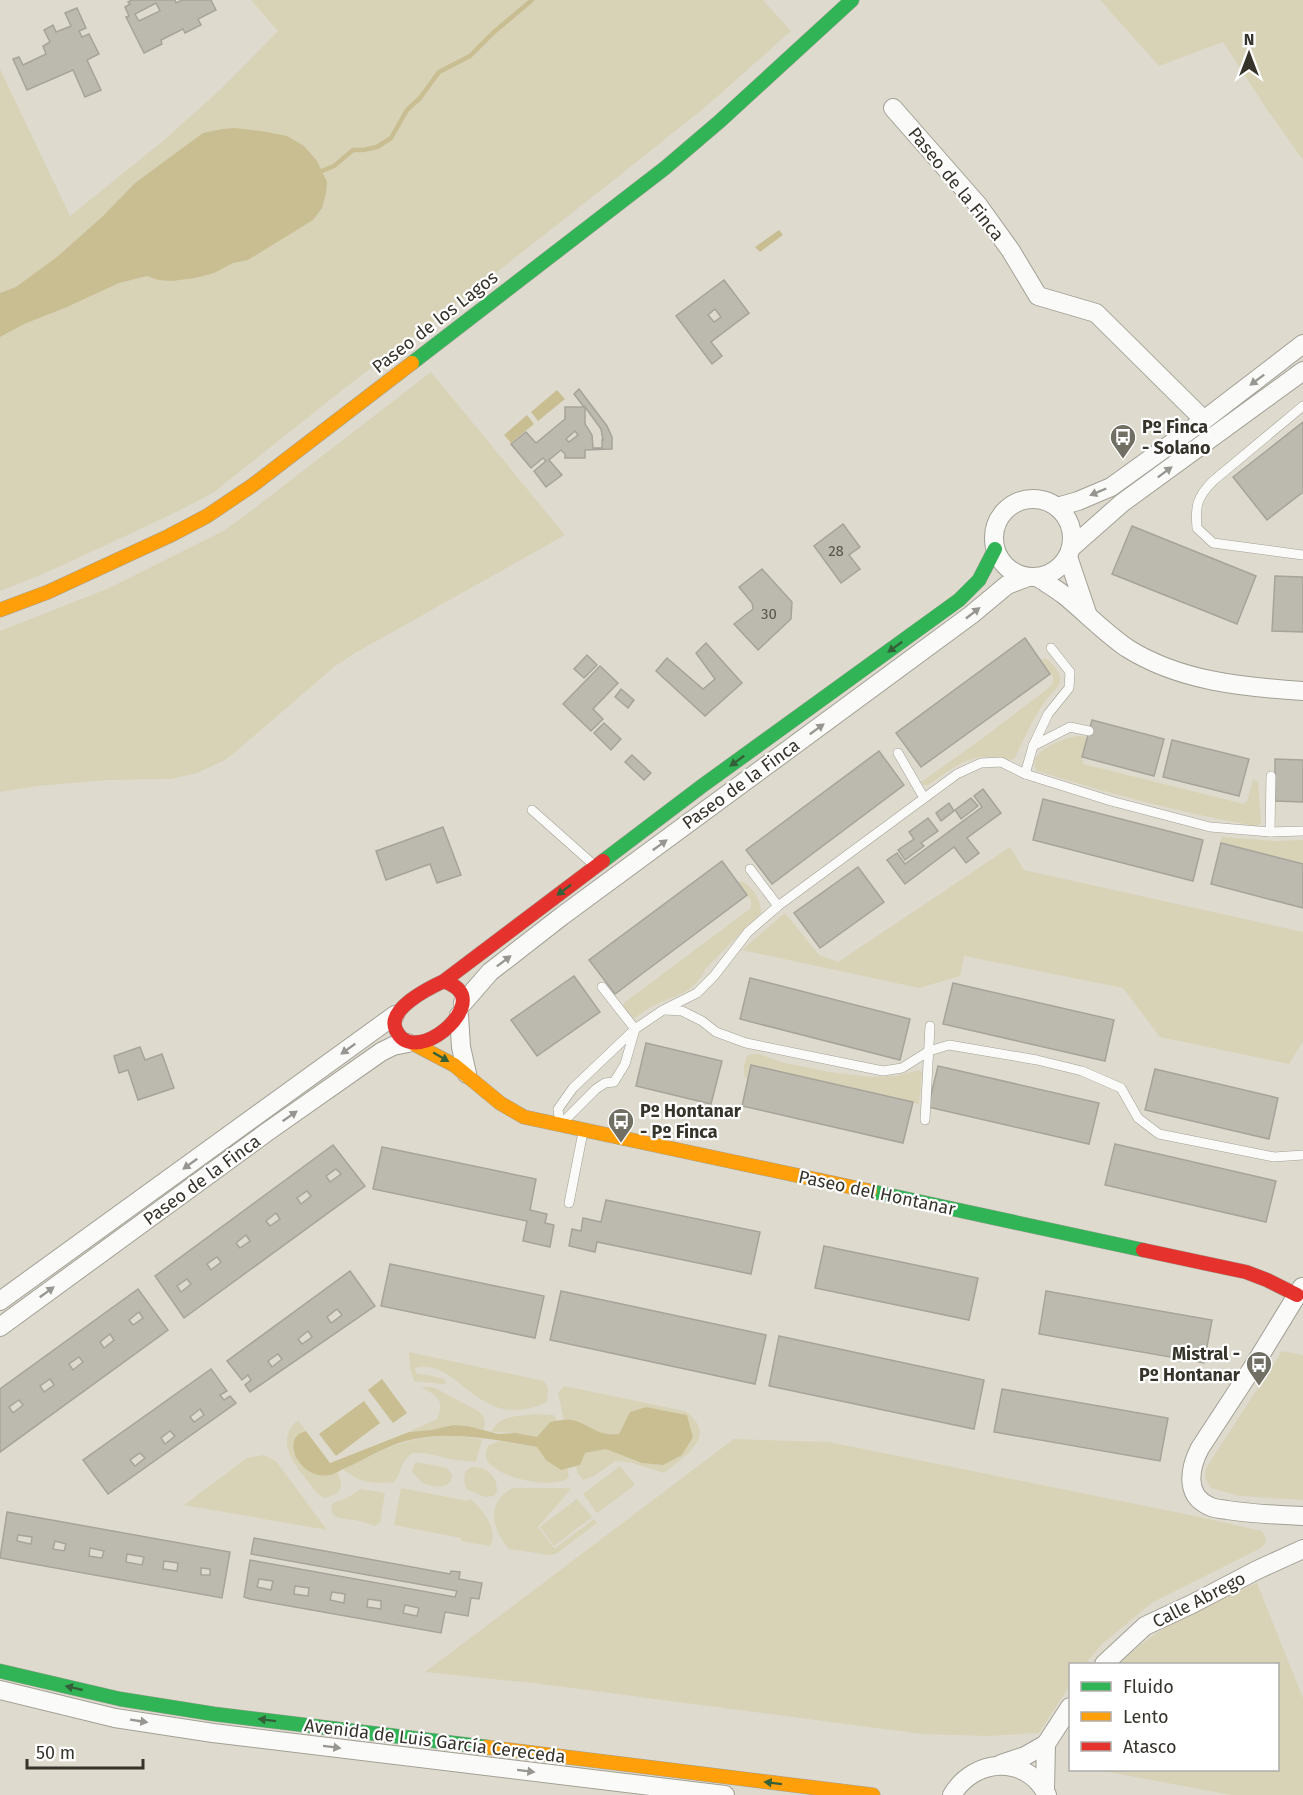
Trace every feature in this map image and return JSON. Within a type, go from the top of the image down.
[{"type":"street","name":"Paseo de los Lagos","points":[[0,610],[48,592],[169,536],[207,516],[253,485],[664,168],[720,121],[852,0]]},
{"type":"street","name":"Paseo de la Finca","points":[[893,108],[978,205],[1011,251],[1038,296],[1096,313],[1204,420]]},
{"type":"street","points":[[1057,507],[1111,487],[1204,420],[1303,344]]},
{"type":"street","points":[[1033,577],[1055,571],[1069,553],[1122,503],[1303,371]]},
{"type":"street","points":[[1089,617],[1069,553],[1072,533],[1067,519],[1057,507],[1039,499],[1020,501],[1003,512],[994,529],[995,549],[1002,562],[1014,572],[1033,577],[1064,595],[1089,617],[1128,648],[1160,665],[1202,679],[1256,688],[1303,691]]},
{"type":"street","name":"Paseo de la Finca","points":[[444,981],[702,786],[959,600],[979,580],[995,549]]},
{"type":"street","name":"Paseo de la Finca","points":[[461,1009],[490,972],[562,916],[943,636],[1007,585],[1033,577]]},
{"type":"street","points":[[461,1009],[449,1027],[426,1041],[411,1043],[402,1039],[394,1025],[395,1015],[429,987],[444,981],[452,983],[459,988],[462,995],[460,1047],[467,1074]]},
{"type":"street","name":"Paseo de la Finca","points":[[0,1301],[395,1015]]},
{"type":"street","name":"Paseo de la Finca","points":[[0,1327],[258,1138],[381,1052],[393,1046],[411,1043]]},
{"type":"street","name":"Paseo del Hontanar","points":[[411,1043],[441,1056],[467,1074],[509,1111],[524,1117],[1246,1272],[1300,1290]]},
{"type":"street","points":[[1300,1290],[1200,1448],[1191,1473],[1192,1488],[1208,1506],[1246,1513],[1303,1516]]},
{"type":"street","name":"Calle Abrego","points":[[1106,1663],[1145,1626],[1303,1549]]},
{"type":"street","name":"Avenida de Luis García Cereceda","points":[[0,1671],[120,1699],[214,1714],[873,1795]]},
{"type":"street","name":"Avenida de Luis García Cereceda","points":[[0,1690],[115,1718],[724,1795]]},
{"type":"street","points":[[996,1766],[1025,1756],[1046,1744],[1069,1710]]},
{"type":"street","points":[[1046,1744],[1046,1792]]},
{"type":"street","points":[[939,1795],[954,1791],[964,1778],[974,1772],[985,1767],[996,1766],[1019,1769],[1029,1774],[1046,1792]]},
{"type":"lane","points":[[1303,406],[1204,490],[1198,502],[1196,514],[1197,528],[1213,543],[1303,555]]},
{"type":"lane","points":[[1025,774],[1033,746],[1048,714],[1069,688],[1070,672],[1051,648]]},
{"type":"lane","points":[[1033,746],[1070,727],[1089,731]]},
{"type":"lane","points":[[898,753],[924,798]]},
{"type":"lane","points":[[560,1125],[558,1109],[573,1088],[635,1029],[663,1010],[697,993],[714,976],[748,932],[778,906],[957,774],[981,763],[1001,762],[1025,774],[1111,801],[1210,827],[1270,832],[1303,831]]},
{"type":"lane","points":[[1270,832],[1271,776]]},
{"type":"lane","points":[[532,810],[596,866]]},
{"type":"lane","points":[[750,869],[778,906]]},
{"type":"lane","points":[[602,987],[635,1029]]},
{"type":"lane","points":[[663,1010],[682,1011],[716,1032],[746,1043],[884,1071],[902,1068],[929,1051],[949,1045],[1037,1060],[1082,1071],[1120,1088],[1138,1118],[1159,1134],[1274,1157],[1303,1155]]},
{"type":"lane","points":[[925,1120],[930,1026]]},
{"type":"lane","points":[[560,1125],[596,1089],[604,1083],[614,1082],[625,1064],[635,1029]]},
{"type":"lane","points":[[569,1203],[583,1130]]},
{"type":"shaded area","points":[[251,0],[763,0],[791,31],[709,104],[619,176],[214,492],[106,545],[0,591],[0,69],[70,216],[163,141],[221,89],[278,31]]},
{"type":"shaded area","points":[[1100,0],[1303,0],[1303,160],[1223,42],[1159,66]]},
{"type":"shaded area","points":[[235,128],[287,136],[304,146],[317,161],[327,182],[322,208],[313,220],[248,260],[233,263],[214,273],[172,281],[147,276],[119,283],[24,324],[0,337],[0,293],[16,287],[57,257],[102,217],[135,183],[203,133]]},
{"type":"shaded area","points":[[779,230],[783,235],[760,252],[755,247]]},
{"type":"shaded area","points":[[431,372],[565,535],[355,653],[335,666],[233,754],[197,773],[171,779],[108,780],[0,792],[0,631],[107,589],[225,530]]},
{"type":"shaded area","points":[[557,390],[565,399],[538,421],[531,412]]},
{"type":"shaded area","points":[[527,415],[534,424],[511,443],[504,435]]},
{"type":"shaded area","points":[[1044,658],[1057,670],[1060,677],[1059,683],[1036,716],[1015,758],[1011,760],[997,757],[976,758],[957,766],[928,785],[923,785],[921,782],[979,741],[1053,683],[1053,677],[1041,661]]},
{"type":"shaded area","points":[[1088,737],[1082,757],[1083,764],[1244,804],[1253,780],[1258,781],[1261,823],[1257,826],[1250,825],[1169,808],[1037,771],[1034,764],[1041,752],[1065,739]]},
{"type":"shaded area","points":[[1222,837],[1274,841],[1303,840],[1303,864],[1221,843]]},
{"type":"shaded area","points":[[1010,847],[1024,870],[1303,932],[1303,1041],[1289,1064],[1160,1037],[1123,988],[964,956],[960,976],[919,988],[742,950],[785,913],[819,955],[838,962]]},
{"type":"shaded area","points":[[741,881],[756,894],[761,913],[706,968],[690,989],[650,1007],[633,1019],[629,1018],[623,1010],[624,1003],[751,908],[751,900],[738,883]]},
{"type":"shaded area","points":[[752,1054],[829,1072],[872,1077],[895,1076],[919,1070],[922,1073],[919,1104],[752,1065],[748,1080],[744,1076],[744,1065],[747,1056]]},
{"type":"shaded area","points":[[1282,1351],[1303,1355],[1303,1500],[1240,1496],[1211,1488],[1205,1478],[1206,1468]]},
{"type":"shaded area","points":[[409,1352],[544,1381],[548,1388],[547,1402],[523,1410],[503,1409],[486,1403],[445,1373],[431,1367],[415,1368],[417,1374],[444,1379],[446,1383],[414,1381],[410,1369]]},
{"type":"shaded area","points":[[382,1379],[407,1413],[393,1423],[368,1390]]},
{"type":"shaded area","points":[[564,1386],[685,1411],[695,1420],[699,1429],[699,1437],[689,1453],[664,1473],[632,1463],[615,1461],[594,1476],[583,1480],[576,1466],[580,1464],[585,1453],[606,1449],[624,1455],[693,1437],[687,1415],[646,1407],[630,1412],[619,1434],[601,1433],[576,1421],[564,1420],[558,1393]]},
{"type":"shaded area","points":[[421,1387],[437,1389],[478,1411],[484,1419],[484,1430],[453,1425],[409,1432],[437,1419],[440,1412],[438,1399]]},
{"type":"shaded area","points":[[364,1401],[380,1423],[336,1456],[319,1434]]},
{"type":"shaded area","points":[[646,1407],[687,1415],[693,1437],[682,1455],[663,1465],[642,1463],[606,1449],[585,1453],[580,1465],[561,1470],[546,1460],[537,1447],[482,1438],[445,1436],[409,1440],[391,1446],[334,1474],[319,1475],[302,1466],[294,1450],[294,1442],[298,1435],[306,1431],[330,1463],[409,1432],[453,1425],[468,1426],[498,1434],[516,1433],[537,1437],[550,1422],[569,1420],[579,1422],[602,1433],[619,1434],[630,1412]]},
{"type":"shaded area","points":[[535,1414],[554,1415],[557,1421],[550,1422],[537,1437],[491,1432],[504,1419]]},
{"type":"shaded area","points":[[298,1420],[306,1431],[300,1432],[329,1475],[337,1472],[341,1482],[338,1492],[324,1498],[317,1493],[291,1458],[287,1439],[290,1429]]},
{"type":"shaded area","points":[[452,1435],[482,1439],[476,1462],[425,1453],[412,1453],[394,1482],[387,1483],[361,1480],[343,1469],[392,1446],[420,1438]]},
{"type":"shaded area","points":[[734,1439],[829,1442],[1262,1531],[1266,1542],[1261,1548],[1153,1602],[1103,1643],[1086,1663],[1069,1663],[1069,1687],[1039,1733],[988,1736],[923,1734],[533,1683],[425,1672]]},
{"type":"shaded area","points":[[499,1441],[537,1447],[547,1460],[561,1469],[567,1468],[569,1477],[551,1483],[538,1482],[500,1471],[486,1458],[489,1445]]},
{"type":"shaded area","points":[[263,1455],[276,1461],[327,1530],[184,1505],[247,1458]]},
{"type":"shaded area","points":[[416,1462],[447,1468],[452,1475],[451,1480],[441,1487],[422,1483],[412,1472]]},
{"type":"shaded area","points":[[620,1466],[635,1485],[597,1513],[583,1494]]},
{"type":"shaded area","points":[[471,1467],[486,1470],[493,1476],[497,1491],[494,1496],[485,1497],[466,1489],[465,1472]]},
{"type":"shaded area","points":[[401,1488],[468,1501],[470,1499],[480,1508],[491,1527],[493,1540],[490,1546],[394,1525]]},
{"type":"shaded area","points":[[513,1488],[571,1489],[538,1527],[555,1548],[594,1519],[597,1523],[556,1554],[509,1549],[495,1525],[494,1516],[498,1501]]},
{"type":"shaded area","points":[[361,1489],[385,1493],[380,1523],[374,1526],[361,1521],[339,1518],[332,1513],[333,1503]]},
{"type":"shaded area","points":[[577,1499],[592,1517],[554,1546],[540,1527]]},
{"type":"shaded area","points":[[1257,1583],[1303,1698],[1303,1795],[1231,1795],[1103,1771],[1279,1771],[1279,1663],[1120,1663],[1160,1631]]},
{"type":"building","points":[[132,0],[175,0],[176,3],[182,0],[211,0],[216,10],[198,19],[201,25],[185,33],[183,29],[161,40],[162,44],[144,53],[126,17],[129,16],[125,7],[130,4],[128,2]],"holes":[[[156,3],[160,11],[139,21],[135,14]]]},
{"type":"building","points":[[77,8],[86,28],[79,31],[82,37],[89,34],[99,54],[87,60],[101,90],[85,97],[73,70],[27,90],[13,59],[19,57],[23,65],[46,54],[43,46],[50,42],[44,30],[53,25],[56,32],[71,26],[65,13]]},
{"type":"building","points":[[724,280],[749,313],[711,342],[722,356],[712,364],[676,316]],"holes":[[[715,309],[721,317],[714,322],[708,315]]]},
{"type":"building","points":[[579,389],[607,426],[612,437],[612,449],[585,450],[585,458],[565,458],[561,450],[549,460],[562,475],[546,487],[534,471],[546,461],[543,458],[531,468],[511,444],[526,432],[536,443],[565,419],[565,407],[584,407],[574,394]],"holes":[[[585,407],[601,429],[602,448],[593,448],[592,435],[585,424]],[[575,431],[578,435],[569,442],[566,439]]]},
{"type":"building","points":[[1303,422],[1303,492],[1267,520],[1233,477]]},
{"type":"building","points":[[843,524],[860,547],[849,555],[860,569],[841,583],[814,546]]},
{"type":"building","points":[[1132,526],[1256,576],[1237,624],[1112,574]]},
{"type":"building","points":[[762,569],[792,602],[791,619],[758,650],[734,624],[753,609],[752,603],[739,587]]},
{"type":"building","points":[[1275,576],[1303,577],[1303,632],[1272,631]]},
{"type":"building","points":[[1025,638],[1050,674],[921,767],[896,733]]},
{"type":"building","points":[[706,643],[742,683],[705,716],[656,671],[667,658],[703,689],[715,679],[696,653]]},
{"type":"building","points":[[587,655],[597,665],[584,678],[574,669]]},
{"type":"building","points":[[600,666],[618,683],[593,709],[603,719],[591,731],[563,704]]},
{"type":"building","points":[[621,689],[634,700],[628,708],[615,697]]},
{"type":"building","points":[[1092,720],[1164,739],[1154,776],[1082,757]]},
{"type":"building","points":[[604,723],[621,739],[611,750],[594,733]]},
{"type":"building","points":[[1172,740],[1249,759],[1239,796],[1163,777]]},
{"type":"building","points":[[879,751],[904,785],[772,884],[746,850]]},
{"type":"building","points":[[632,755],[651,773],[644,780],[625,762]]},
{"type":"building","points":[[1275,759],[1303,760],[1303,802],[1275,801]]},
{"type":"building","points":[[983,789],[1001,813],[967,838],[979,853],[966,863],[954,847],[905,884],[887,860],[897,853],[905,864],[982,807],[974,796]]},
{"type":"building","points":[[971,798],[978,806],[961,819],[955,810]]},
{"type":"building","points":[[1043,799],[1203,840],[1193,881],[1033,840]]},
{"type":"building","points":[[949,803],[954,811],[941,821],[936,813]]},
{"type":"building","points":[[928,818],[938,831],[921,843],[924,846],[905,860],[898,850],[914,839],[909,832]]},
{"type":"building","points":[[443,827],[461,875],[437,883],[430,864],[386,880],[376,851]]},
{"type":"building","points":[[1221,843],[1303,864],[1303,908],[1211,884]]},
{"type":"building","points":[[722,861],[747,895],[615,994],[589,960]]},
{"type":"building","points":[[858,867],[884,902],[820,948],[794,913]]},
{"type":"building","points":[[574,976],[600,1012],[537,1056],[511,1020]]},
{"type":"building","points":[[750,978],[910,1019],[900,1060],[740,1019]]},
{"type":"building","points":[[953,983],[1114,1020],[1105,1061],[943,1024]]},
{"type":"building","points":[[646,1043],[722,1061],[711,1104],[636,1086]]},
{"type":"building","points":[[140,1047],[145,1060],[162,1054],[174,1088],[138,1100],[128,1070],[119,1073],[114,1056]]},
{"type":"building","points":[[751,1065],[913,1102],[903,1143],[742,1106]]},
{"type":"building","points":[[938,1066],[1099,1103],[1089,1144],[928,1107]]},
{"type":"building","points":[[1155,1069],[1278,1098],[1269,1139],[1145,1110]]},
{"type":"building","points":[[1115,1144],[1276,1181],[1266,1222],[1105,1185]]},
{"type":"building","points":[[333,1145],[365,1186],[184,1318],[155,1276]],"holes":[[[336,1169],[341,1174],[330,1182],[326,1176]],[[307,1191],[311,1196],[301,1204],[297,1198]],[[276,1213],[280,1219],[270,1226],[266,1221]],[[246,1235],[250,1241],[240,1248],[236,1243]],[[217,1257],[221,1262],[211,1270],[207,1264]],[[187,1279],[191,1284],[181,1292],[177,1286]]]},
{"type":"building","points":[[382,1147],[536,1179],[530,1210],[547,1214],[545,1223],[554,1225],[550,1247],[523,1241],[527,1221],[373,1189]]},
{"type":"building","points":[[606,1200],[760,1232],[751,1274],[597,1242],[595,1252],[569,1246],[572,1229],[581,1231],[583,1218],[601,1222]]},
{"type":"building","points":[[824,1246],[978,1278],[969,1320],[815,1288]]},
{"type":"building","points":[[390,1264],[544,1296],[535,1338],[381,1306]]},
{"type":"building","points":[[350,1271],[375,1306],[250,1392],[245,1385],[251,1380],[248,1375],[242,1380],[227,1361]],"holes":[[[337,1309],[342,1315],[331,1323],[327,1317]],[[308,1331],[312,1337],[302,1344],[298,1339]],[[278,1354],[282,1359],[272,1367],[268,1361]]]},
{"type":"building","points":[[138,1289],[168,1330],[0,1452],[0,1389]],"holes":[[[139,1312],[143,1318],[133,1325],[129,1320]],[[110,1334],[114,1340],[104,1348],[100,1342]],[[79,1357],[83,1362],[73,1370],[69,1364]],[[50,1379],[54,1385],[44,1392],[40,1386]],[[19,1400],[23,1405],[13,1413],[9,1407]]]},
{"type":"building","points":[[561,1291],[766,1335],[755,1384],[550,1340]]},
{"type":"building","points":[[1046,1291],[1212,1320],[1204,1363],[1039,1334]]},
{"type":"building","points":[[779,1336],[984,1380],[974,1429],[769,1386]]},
{"type":"building","points":[[211,1369],[227,1391],[220,1395],[224,1400],[230,1396],[236,1403],[108,1494],[83,1460]],"holes":[[[200,1409],[204,1415],[194,1422],[190,1417]],[[170,1431],[175,1436],[165,1444],[161,1438]],[[140,1453],[145,1458],[135,1466],[130,1460]]]},
{"type":"building","points":[[1002,1389],[1168,1418],[1160,1461],[994,1432]]},
{"type":"building","points":[[7,1512],[230,1552],[222,1598],[0,1558]],"holes":[[[18,1535],[32,1537],[31,1544],[17,1541]],[[55,1541],[66,1544],[64,1551],[53,1549]],[[90,1548],[104,1551],[102,1558],[89,1556]],[[127,1554],[144,1557],[142,1565],[126,1562]],[[164,1561],[178,1563],[177,1571],[163,1569]],[[201,1568],[210,1569],[210,1575],[201,1575]]]},
{"type":"building","points":[[254,1538],[450,1574],[451,1571],[460,1572],[459,1579],[482,1583],[479,1599],[471,1598],[468,1616],[445,1612],[441,1633],[244,1597],[250,1560],[455,1597],[457,1591],[251,1554]],"holes":[[[259,1579],[273,1581],[271,1590],[257,1587]],[[295,1586],[309,1588],[308,1596],[294,1594]],[[332,1592],[345,1594],[344,1603],[330,1600]],[[368,1599],[381,1601],[381,1609],[367,1607]],[[405,1605],[419,1608],[417,1616],[403,1613]]]},
{"type":"waterway","points":[[317,173],[334,166],[353,150],[377,147],[391,138],[407,110],[420,98],[439,72],[470,56],[532,0]]},
{"type":"traffic: fast","points":[[412,363],[665,168],[852,0]]},
{"type":"traffic: fast","points":[[603,861],[702,786],[959,600],[979,580],[995,549]]},
{"type":"traffic: fast","points":[[870,1191],[1143,1250]]},
{"type":"traffic: fast","points":[[0,1671],[120,1699],[214,1714],[486,1747]]},
{"type":"traffic: slow","points":[[0,610],[48,592],[207,516],[253,485],[412,363]]},
{"type":"traffic: slow","points":[[414,1044],[454,1065],[500,1103],[524,1117],[870,1191]]},
{"type":"traffic: slow","points":[[486,1747],[873,1795]]},
{"type":"traffic: jam","points":[[444,981],[461,992],[462,1005],[457,1016],[438,1035],[426,1041],[414,1043],[403,1039],[396,1030],[395,1022],[397,1014],[403,1007],[420,994],[444,981],[603,861]]},
{"type":"traffic: jam","points":[[1143,1250],[1246,1272],[1297,1295]]},
{"type":"place","name":"Pº Finca - Solano","points":[[1123,460]]},
{"type":"place","name":"Pº Hontanar - Pº Finca","points":[[621,1144]]},
{"type":"place","name":"Mistral - Pº Hontanar","points":[[1259,1387]]}]
